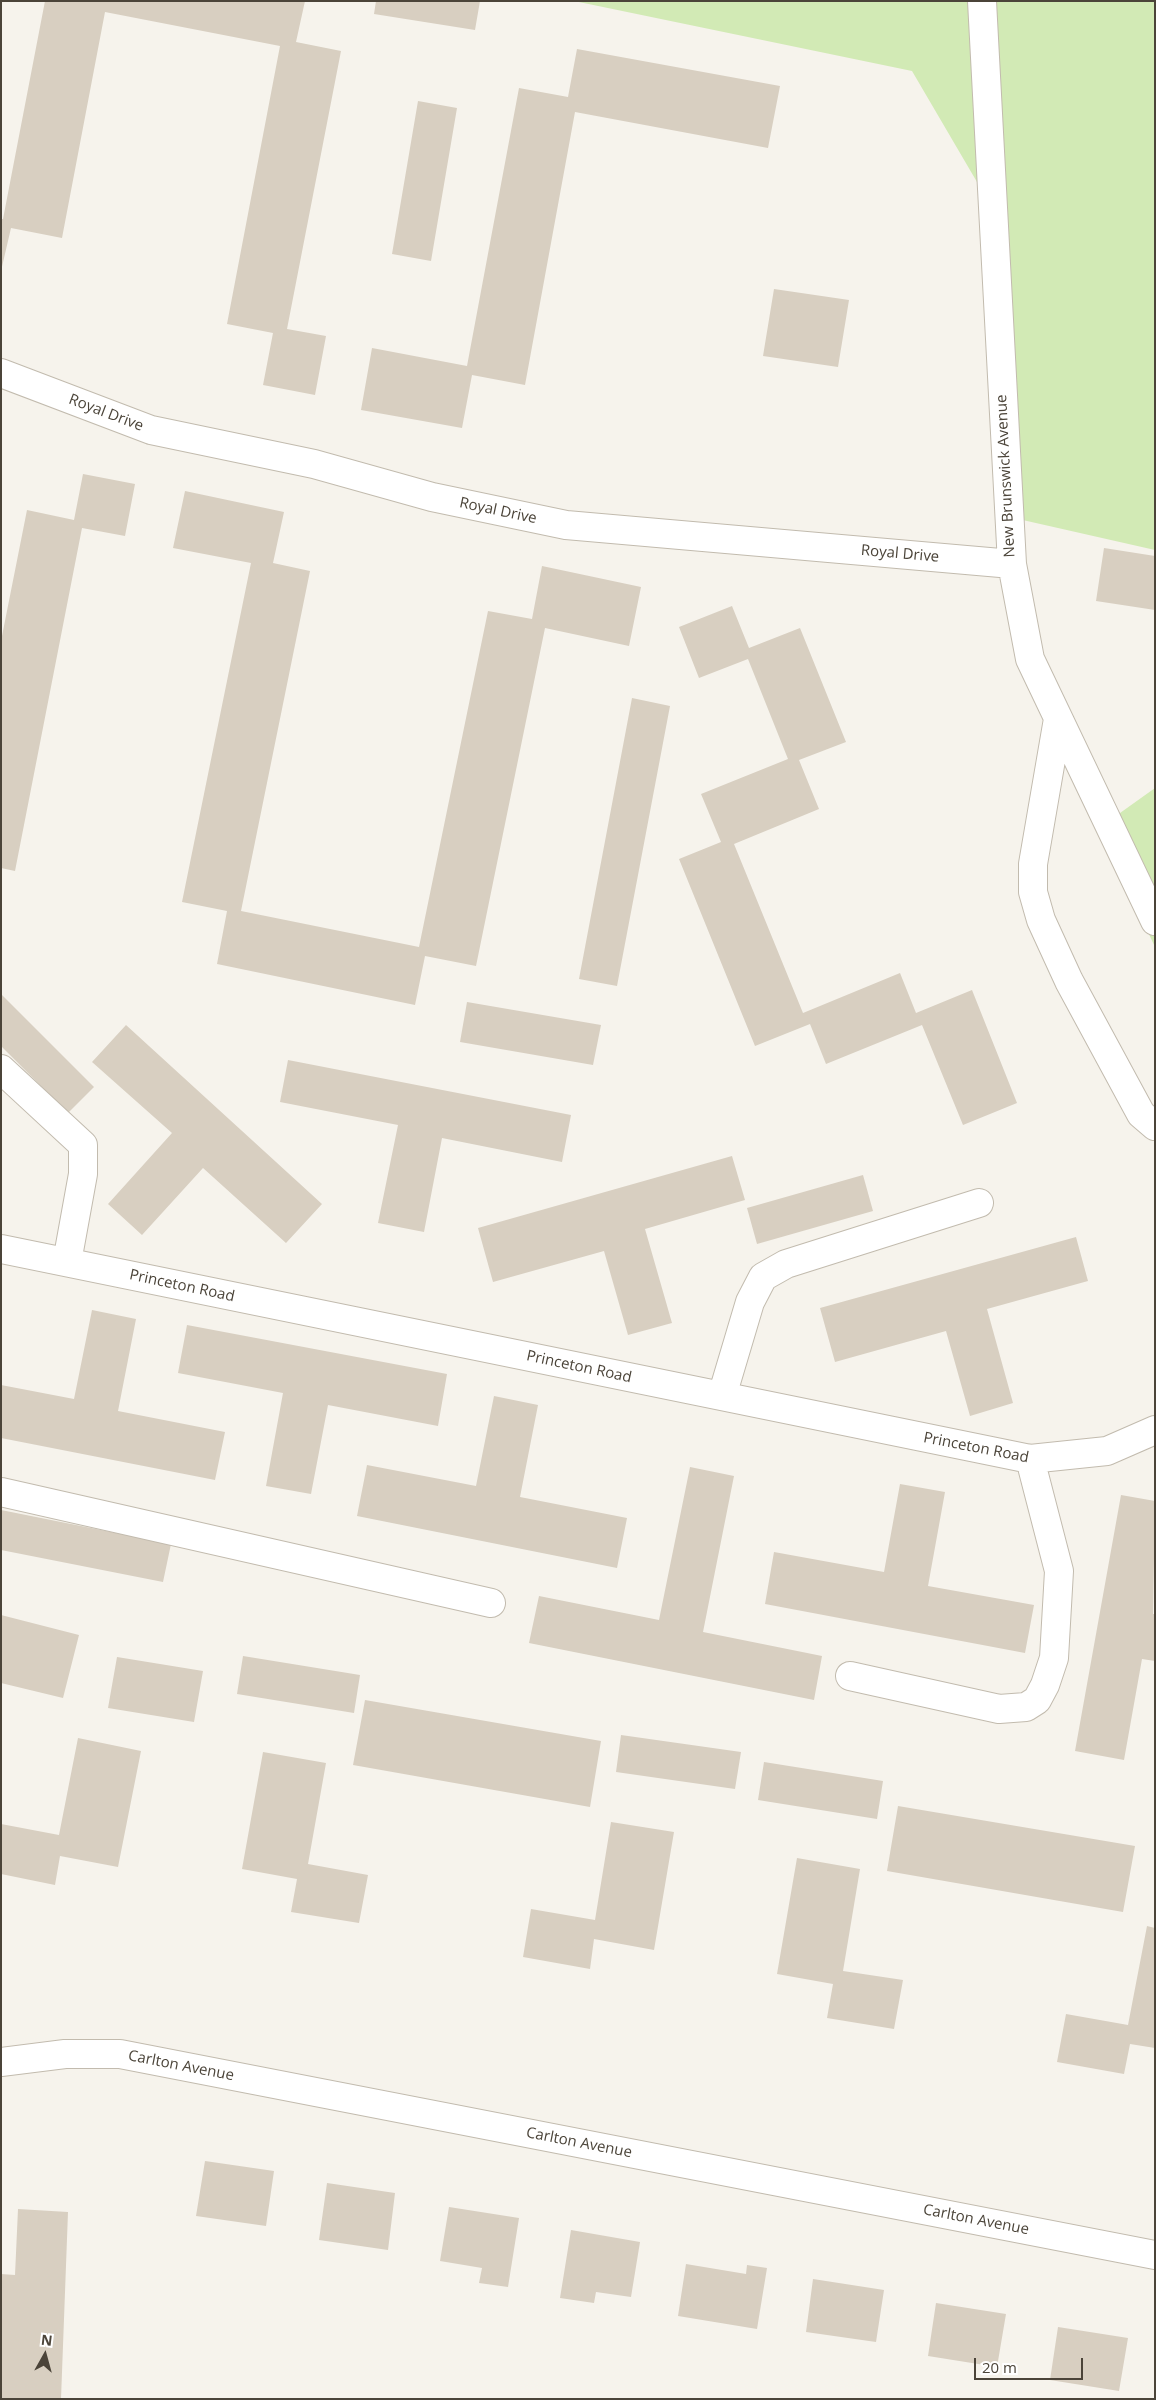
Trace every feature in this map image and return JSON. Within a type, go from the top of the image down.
[{"type":"street","name":"New Brunswick Avenue","points":[[982,1],[1012,564],[1030,659],[1155,921]]},
{"type":"street","name":"Royal Drive","points":[[1,373],[151,430],[314,464],[432,498],[566,525],[1012,564]]},
{"type":"street","points":[[1058,719],[1033,864],[1033,892],[1041,920],[1069,981],[1141,1114],[1155,1126]]},
{"type":"street","points":[[1,1069],[83,1145],[83,1174],[67,1262]]},
{"type":"street","points":[[722,1396],[750,1302],[763,1277],[786,1264],[979,1203]]},
{"type":"street","name":"Princeton Road","points":[[1,1249],[1030,1460],[1107,1451],[1155,1430]]},
{"type":"street","points":[[850,1676],[1000,1709],[1026,1706],[1037,1700],[1045,1685],[1054,1658],[1059,1571],[1030,1460]]},
{"type":"street","points":[[1,1492],[491,1603]]},
{"type":"street","name":"Carlton Avenue","points":[[1,2062],[65,2054],[120,2054],[1155,2255]]},
{"type":"green space","points":[[574,1],[1155,1],[1155,550],[1005,516],[1001,223],[912,71]]},
{"type":"green space","points":[[1155,788],[1155,947],[1099,828]]},
{"type":"building","points":[[45,1],[305,1],[296,42],[341,51],[287,329],[326,336],[315,395],[263,385],[273,333],[227,324],[280,46],[105,12],[62,238],[11,228],[1,271],[1,219],[3,219]]},
{"type":"building","points":[[376,1],[480,1],[475,30],[374,14]]},
{"type":"building","points":[[577,49],[780,86],[768,148],[575,112],[525,385],[472,375],[462,428],[361,410],[372,348],[467,366],[519,88],[568,97]]},
{"type":"building","points":[[418,101],[457,108],[431,261],[392,254]]},
{"type":"building","points":[[774,289],[849,300],[838,367],[763,356]]},
{"type":"building","points":[[83,474],[135,484],[125,536],[82,528],[15,871],[1,868],[1,641],[27,510],[74,520]]},
{"type":"building","points":[[185,491],[284,512],[273,563],[310,571],[241,911],[419,947],[488,611],[532,619],[542,566],[641,587],[629,646],[545,628],[476,966],[425,956],[415,1005],[217,964],[227,911],[182,902],[251,563],[173,548]]},
{"type":"building","points":[[1104,548],[1155,556],[1155,610],[1096,601]]},
{"type":"building","points":[[732,606],[749,648],[800,628],[846,742],[799,760],[819,809],[734,844],[803,1013],[900,973],[916,1013],[972,990],[1017,1103],[963,1125],[922,1025],[826,1064],[810,1024],[755,1046],[679,859],[721,842],[701,794],[788,759],[748,659],[699,678],[679,627]]},
{"type":"building","points":[[632,698],[670,706],[617,986],[579,979]]},
{"type":"building","points":[[1,994],[94,1087],[68,1113],[1,1046]]},
{"type":"building","points":[[467,1002],[601,1025],[593,1065],[460,1042]]},
{"type":"building","points":[[126,1025],[322,1204],[286,1243],[203,1168],[142,1235],[108,1204],[172,1133],[92,1062]]},
{"type":"building","points":[[288,1060],[571,1115],[562,1162],[442,1138],[424,1232],[378,1223],[398,1125],[280,1102]]},
{"type":"building","points":[[732,1156],[745,1200],[645,1229],[672,1323],[628,1335],[604,1251],[493,1282],[478,1228]]},
{"type":"building","points":[[863,1175],[873,1211],[757,1244],[747,1208]]},
{"type":"building","points":[[1076,1237],[1088,1281],[987,1309],[1013,1403],[970,1416],[946,1331],[835,1362],[820,1308]]},
{"type":"building","points":[[92,1310],[136,1319],[118,1411],[225,1432],[215,1480],[1,1438],[1,1385],[74,1399]]},
{"type":"building","points":[[187,1325],[447,1374],[438,1426],[328,1405],[311,1494],[266,1486],[283,1393],[178,1373]]},
{"type":"building","points":[[494,1396],[538,1405],[520,1497],[627,1518],[617,1568],[357,1516],[367,1465],[476,1486]]},
{"type":"building","points":[[690,1467],[734,1476],[703,1632],[822,1656],[814,1700],[529,1643],[539,1596],[659,1620]]},
{"type":"building","points":[[900,1484],[945,1492],[928,1586],[1034,1605],[1025,1653],[765,1604],[774,1552],[884,1572]]},
{"type":"building","points":[[1121,1495],[1155,1501],[1153,1614],[1155,1614],[1155,1661],[1142,1659],[1124,1760],[1075,1751]]},
{"type":"building","points":[[1,1510],[171,1544],[163,1582],[1,1550]]},
{"type":"building","points":[[1,1615],[79,1635],[63,1698],[1,1683]]},
{"type":"building","points":[[243,1656],[360,1675],[354,1713],[237,1694]]},
{"type":"building","points":[[117,1657],[203,1671],[194,1722],[108,1708]]},
{"type":"building","points":[[365,1700],[601,1741],[590,1807],[353,1765]]},
{"type":"building","points":[[621,1735],[741,1752],[735,1789],[616,1772]]},
{"type":"building","points":[[78,1738],[141,1751],[118,1867],[60,1856],[55,1885],[1,1874],[1,1824],[59,1835]]},
{"type":"building","points":[[263,1752],[326,1763],[308,1864],[368,1875],[359,1923],[291,1912],[297,1879],[242,1869]]},
{"type":"building","points":[[764,1762],[883,1781],[877,1819],[758,1800]]},
{"type":"building","points":[[898,1806],[1135,1846],[1123,1912],[887,1871]]},
{"type":"building","points":[[611,1822],[674,1832],[654,1950],[594,1939],[590,1969],[523,1957],[531,1909],[595,1920]]},
{"type":"building","points":[[797,1858],[860,1869],[843,1971],[903,1980],[894,2029],[827,2018],[833,1984],[777,1974]]},
{"type":"building","points":[[1147,1926],[1155,1928],[1155,2048],[1130,2044],[1124,2074],[1057,2062],[1066,2014],[1128,2025]]},
{"type":"building","points":[[205,2161],[274,2171],[266,2226],[196,2216]]},
{"type":"building","points":[[327,2183],[395,2193],[388,2250],[319,2240]]},
{"type":"building","points":[[449,2207],[519,2218],[508,2287],[479,2283],[482,2268],[440,2261]]},
{"type":"building","points":[[18,2209],[68,2212],[61,2399],[1,2399],[1,2274],[15,2275]]},
{"type":"building","points":[[571,2230],[640,2242],[631,2297],[596,2292],[594,2303],[560,2298]]},
{"type":"building","points":[[686,2264],[746,2274],[747,2265],[767,2268],[757,2329],[678,2316]]},
{"type":"building","points":[[813,2279],[884,2290],[876,2342],[806,2332]]},
{"type":"building","points":[[936,2303],[1006,2314],[997,2367],[928,2356]]},
{"type":"building","points":[[1058,2327],[1128,2338],[1119,2391],[1050,2380]]}]
